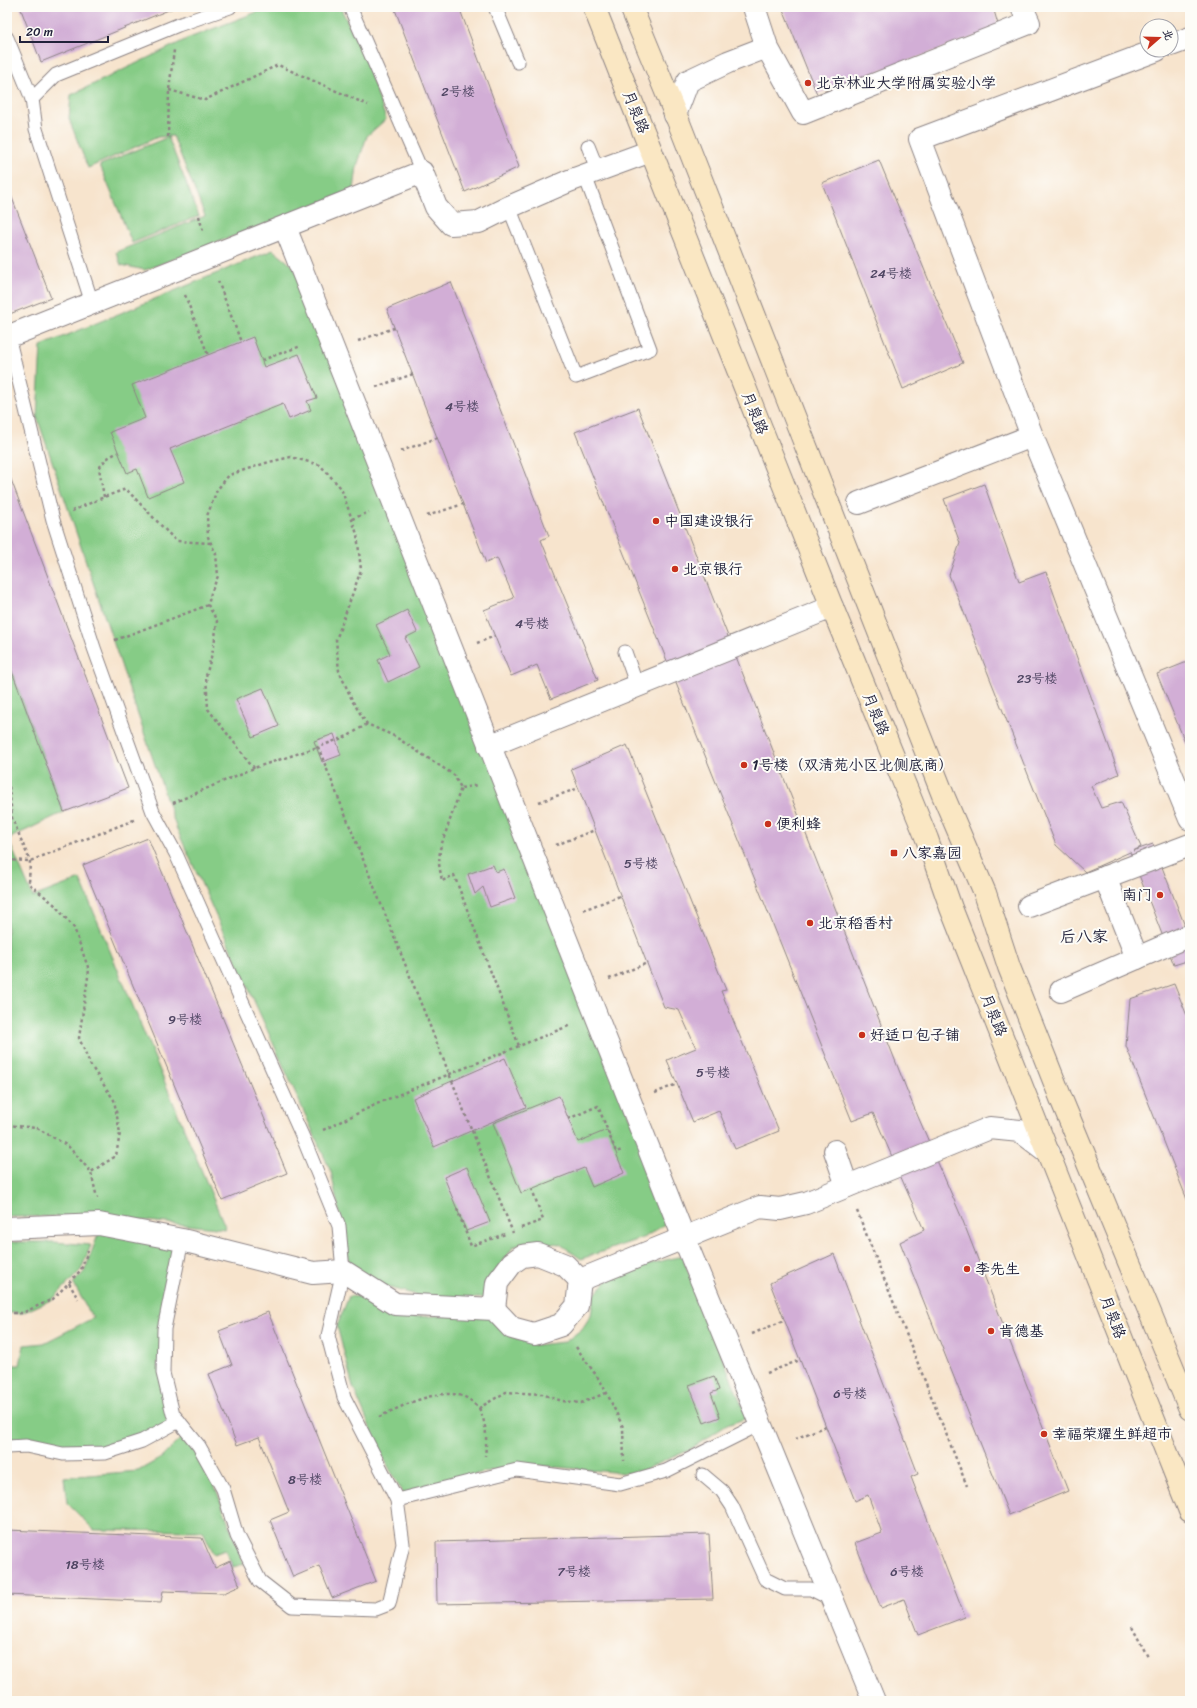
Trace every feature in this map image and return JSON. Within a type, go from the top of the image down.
[{"type":"main road","name":"月泉路","points":[[594,7],[832,607],[927,839],[951,908],[1190,1511]]},
{"type":"main road","name":"月泉路","points":[[631,7],[943,795],[985,893],[1009,967],[1056,1086],[1190,1410]]},
{"type":"street","points":[[754,7],[767,47],[803,113],[1029,23],[1022,7]]},
{"type":"street","points":[[1179,42],[1190,38]]},
{"type":"street","points":[[675,115],[688,80],[767,47]]},
{"type":"street","points":[[1139,57],[920,139],[1032,436],[1190,820]]},
{"type":"street","points":[[8,336],[422,172],[436,208],[451,224],[480,222],[508,207],[651,151]]},
{"type":"street","points":[[285,227],[644,1140],[874,1701]]},
{"type":"street","points":[[859,503],[1032,436]]},
{"type":"street","points":[[489,746],[832,607]]},
{"type":"street","points":[[1029,906],[1190,845]]},
{"type":"street","points":[[1105,877],[1137,958]]},
{"type":"street","points":[[1061,991],[1190,935]]},
{"type":"street","points":[[580,1280],[760,1207],[780,1209],[806,1203],[990,1128],[1020,1131],[1049,1153]]},
{"type":"street","points":[[835,1151],[847,1186]]},
{"type":"street","points":[[7,1228],[98,1224],[182,1240],[313,1273],[343,1271],[395,1304],[494,1309],[512,1328],[534,1334],[561,1325],[577,1306],[580,1280]]},
{"type":"street","points":[[494,1309],[497,1283],[512,1263],[522,1256],[538,1254],[565,1265],[580,1280]]},
{"type":"lane","points":[[32,99],[56,75],[178,25],[230,7]]},
{"type":"lane","points":[[350,7],[422,172]]},
{"type":"lane","points":[[496,7],[518,62]]},
{"type":"lane","points":[[7,38],[32,99],[36,129],[92,303]]},
{"type":"lane","points":[[508,207],[576,377],[650,349],[592,173],[588,146]]},
{"type":"lane","points":[[8,336],[53,520],[94,648],[153,812],[176,854],[304,1140],[339,1226],[343,1271],[328,1336],[344,1397],[397,1500],[403,1544],[389,1604],[376,1610],[292,1606],[260,1581],[237,1536],[223,1489],[199,1446],[173,1414],[163,1372],[164,1329],[182,1240]]},
{"type":"lane","points":[[625,652],[637,686]]},
{"type":"lane","points":[[7,1447],[26,1446],[63,1454],[105,1453],[142,1441],[179,1420]]},
{"type":"lane","points":[[397,1500],[518,1470],[620,1484],[666,1471],[760,1424]]},
{"type":"lane","points":[[703,1475],[722,1491],[732,1506],[765,1579],[785,1589],[811,1589],[833,1600]]},
{"type":"path","points":[[168,137],[169,90],[178,25]]},
{"type":"path","points":[[169,90],[205,100],[278,65],[399,118]]},
{"type":"path","points":[[209,257],[241,342]]},
{"type":"path","points":[[176,270],[208,355]]},
{"type":"path","points":[[333,351],[394,328]]},
{"type":"path","points":[[262,360],[301,346]]},
{"type":"path","points":[[352,396],[413,374]]},
{"type":"path","points":[[376,461],[437,438]]},
{"type":"path","points":[[104,497],[100,468],[106,459],[118,452]]},
{"type":"path","points":[[254,768],[208,709],[206,676],[214,646],[217,621],[208,605],[218,576],[216,554],[208,538],[207,516],[217,490],[229,475],[269,462],[292,457],[320,465],[341,488],[357,534],[361,570],[336,640],[339,671],[354,702],[367,724],[394,736],[454,775],[461,788],[440,848],[439,864],[442,881],[454,875],[519,1046]]},
{"type":"path","points":[[53,520],[104,497],[126,490],[176,541],[210,543]]},
{"type":"path","points":[[402,524],[463,504]]},
{"type":"path","points":[[94,648],[208,605]]},
{"type":"path","points":[[7,860],[30,861],[153,812],[254,768],[348,736],[367,724]]},
{"type":"path","points":[[318,747],[451,1074],[522,1256]]},
{"type":"path","points":[[7,781],[9,785],[12,818],[30,861],[29,884],[54,904],[74,928],[89,970],[79,1038],[91,1066],[114,1100],[120,1133],[116,1156],[91,1172]]},
{"type":"path","points":[[515,811],[578,788]]},
{"type":"path","points":[[532,854],[595,830]]},
{"type":"path","points":[[558,920],[620,896]]},
{"type":"path","points":[[585,990],[647,963]]},
{"type":"path","points":[[304,1140],[383,1101],[596,1016]]},
{"type":"path","points":[[568,1119],[598,1106],[616,1152],[644,1140]]},
{"type":"path","points":[[7,1125],[37,1128],[68,1146],[91,1172],[97,1196],[98,1224],[81,1270],[69,1283],[53,1298],[22,1313],[7,1313]]},
{"type":"path","points":[[847,1186],[967,1486]]},
{"type":"path","points":[[457,1209],[471,1246],[543,1220],[532,1189]]},
{"type":"path","points":[[69,1283],[78,1299]]},
{"type":"path","points":[[727,1344],[785,1320]]},
{"type":"path","points":[[561,1325],[606,1393],[623,1428],[624,1466],[620,1484]]},
{"type":"path","points":[[743,1383],[800,1360]]},
{"type":"path","points":[[479,1408],[506,1392],[542,1394],[562,1401],[580,1403],[606,1393]]},
{"type":"path","points":[[360,1427],[396,1409],[435,1395],[456,1395],[469,1399],[479,1408],[485,1422],[487,1439],[484,1467],[476,1480]]},
{"type":"path","points":[[771,1449],[826,1426]]},
{"type":"path","points":[[1132,1627],[1148,1657]]},
{"type":"green space","points":[[270,7],[340,7],[362,51],[386,119],[367,136],[357,166],[354,190],[145,270],[121,265],[116,252],[205,216],[173,136],[158,137],[88,168],[69,119],[71,95],[189,38]]},
{"type":"green space","points":[[168,137],[199,216],[132,243],[100,165]]},
{"type":"green space","points":[[273,250],[294,267],[671,1220],[645,1237],[581,1259],[560,1244],[531,1241],[513,1247],[497,1271],[488,1298],[429,1298],[386,1287],[350,1265],[331,1172],[176,827],[37,417],[41,346]]},
{"type":"green space","points":[[7,658],[64,812],[8,839],[33,897],[80,879],[226,1229],[98,1216],[7,1217]]},
{"type":"green space","points":[[101,1227],[180,1242],[161,1373],[175,1420],[105,1451],[7,1445],[7,1365],[20,1365],[24,1345],[44,1343],[93,1318],[73,1283],[84,1272]]},
{"type":"green space","points":[[7,1242],[54,1242],[91,1245],[81,1270],[53,1299],[22,1313],[7,1313]]},
{"type":"green space","points":[[682,1256],[747,1418],[727,1425],[689,1450],[635,1474],[522,1464],[472,1475],[404,1496],[380,1451],[353,1387],[337,1326],[349,1296],[366,1297],[395,1318],[492,1313],[511,1336],[535,1345],[565,1342],[582,1329],[591,1315],[594,1295],[609,1279],[641,1266]]},
{"type":"green space","points":[[185,1434],[211,1476],[244,1564],[233,1567],[225,1550],[214,1554],[203,1531],[94,1530],[67,1503],[64,1477],[138,1471],[161,1458]]},
{"type":"building","points":[[20,7],[176,7],[41,62]]},
{"type":"building","points":[[394,7],[459,7],[519,167],[465,192]]},
{"type":"building","points":[[782,7],[993,7],[999,28],[817,94]]},
{"type":"building","points":[[879,160],[963,363],[903,389],[822,183]]},
{"type":"building","points":[[7,185],[51,298],[7,315]]},
{"type":"building","points":[[451,282],[549,536],[541,540],[598,680],[551,699],[537,665],[511,676],[484,610],[514,598],[497,558],[486,563],[387,309]]},
{"type":"building","points":[[253,337],[264,367],[299,354],[317,398],[307,401],[311,410],[289,419],[283,404],[170,449],[184,482],[148,497],[137,469],[127,473],[110,432],[145,418],[132,385]]},
{"type":"building","name":"1号楼（双清苑小区北侧底商）","points":[[638,408],[910,1098],[961,1216],[1068,1491],[1009,1515],[900,1242],[924,1230],[873,1113],[852,1121],[575,432]]},
{"type":"building","points":[[7,469],[128,788],[64,812],[7,658]]},
{"type":"building","points":[[984,484],[1019,582],[1046,572],[1119,774],[1091,786],[1101,808],[1121,802],[1141,847],[1133,851],[1153,844],[1190,939],[1190,960],[1174,965],[1130,852],[1085,872],[1056,845],[949,575],[960,543],[944,499]]},
{"type":"building","points":[[407,610],[417,632],[405,638],[419,667],[388,682],[378,660],[390,654],[376,625]]},
{"type":"building","points":[[1187,662],[1190,670],[1190,754],[1157,674]]},
{"type":"building","points":[[263,688],[279,726],[253,737],[236,699]]},
{"type":"building","points":[[334,734],[341,755],[322,762],[314,741]]},
{"type":"building","points":[[627,745],[726,990],[721,991],[779,1131],[735,1149],[719,1111],[693,1122],[667,1060],[696,1048],[679,1010],[664,1007],[571,769]]},
{"type":"building","points":[[148,838],[287,1173],[222,1200],[83,865]]},
{"type":"building","points":[[493,865],[496,872],[504,869],[515,898],[490,907],[483,887],[475,894],[468,874]]},
{"type":"building","points":[[1174,984],[1190,1023],[1190,1207],[1126,1046],[1130,999]]},
{"type":"building","points":[[505,1058],[526,1107],[434,1147],[413,1098]]},
{"type":"building","points":[[559,1096],[578,1142],[607,1130],[624,1173],[592,1187],[584,1168],[521,1193],[493,1123]]},
{"type":"building","points":[[467,1167],[490,1222],[466,1231],[444,1177]]},
{"type":"building","points":[[834,1254],[918,1474],[911,1477],[965,1617],[918,1635],[904,1599],[881,1608],[855,1543],[882,1533],[868,1495],[855,1501],[770,1283]]},
{"type":"building","points":[[268,1312],[376,1581],[332,1598],[319,1566],[293,1577],[270,1520],[289,1512],[259,1437],[237,1445],[209,1374],[232,1365],[219,1331]]},
{"type":"building","points":[[714,1376],[719,1390],[711,1393],[720,1417],[704,1423],[689,1385]]},
{"type":"building","points":[[7,1530],[202,1538],[215,1568],[230,1561],[240,1586],[224,1593],[163,1591],[161,1602],[7,1595]]},
{"type":"building","points":[[709,1534],[713,1599],[437,1604],[436,1542]]},
{"type":"place","name":"北京林业大学附属实验小学","points":[[808,83]]},
{"type":"place","name":"中国建设银行","points":[[656,521]]},
{"type":"place","name":"北京银行","points":[[675,569]]},
{"type":"place","name":"1号楼（双清苑小区北侧底商）","points":[[744,765]]},
{"type":"place","name":"便利蜂","points":[[768,824]]},
{"type":"place","name":"八家嘉园","points":[[894,853]]},
{"type":"place","name":"南门","points":[[1160,895]]},
{"type":"place","name":"北京稻香村","points":[[810,923]]},
{"type":"place","name":"好适口包子铺","points":[[862,1035]]},
{"type":"place","name":"李先生","points":[[967,1269]]},
{"type":"place","name":"肯德基","points":[[991,1331]]},
{"type":"place","name":"幸福荣耀生鲜超市","points":[[1044,1434]]},
{"type":"district","name":"后八家","points":[[1084,936]]}]
